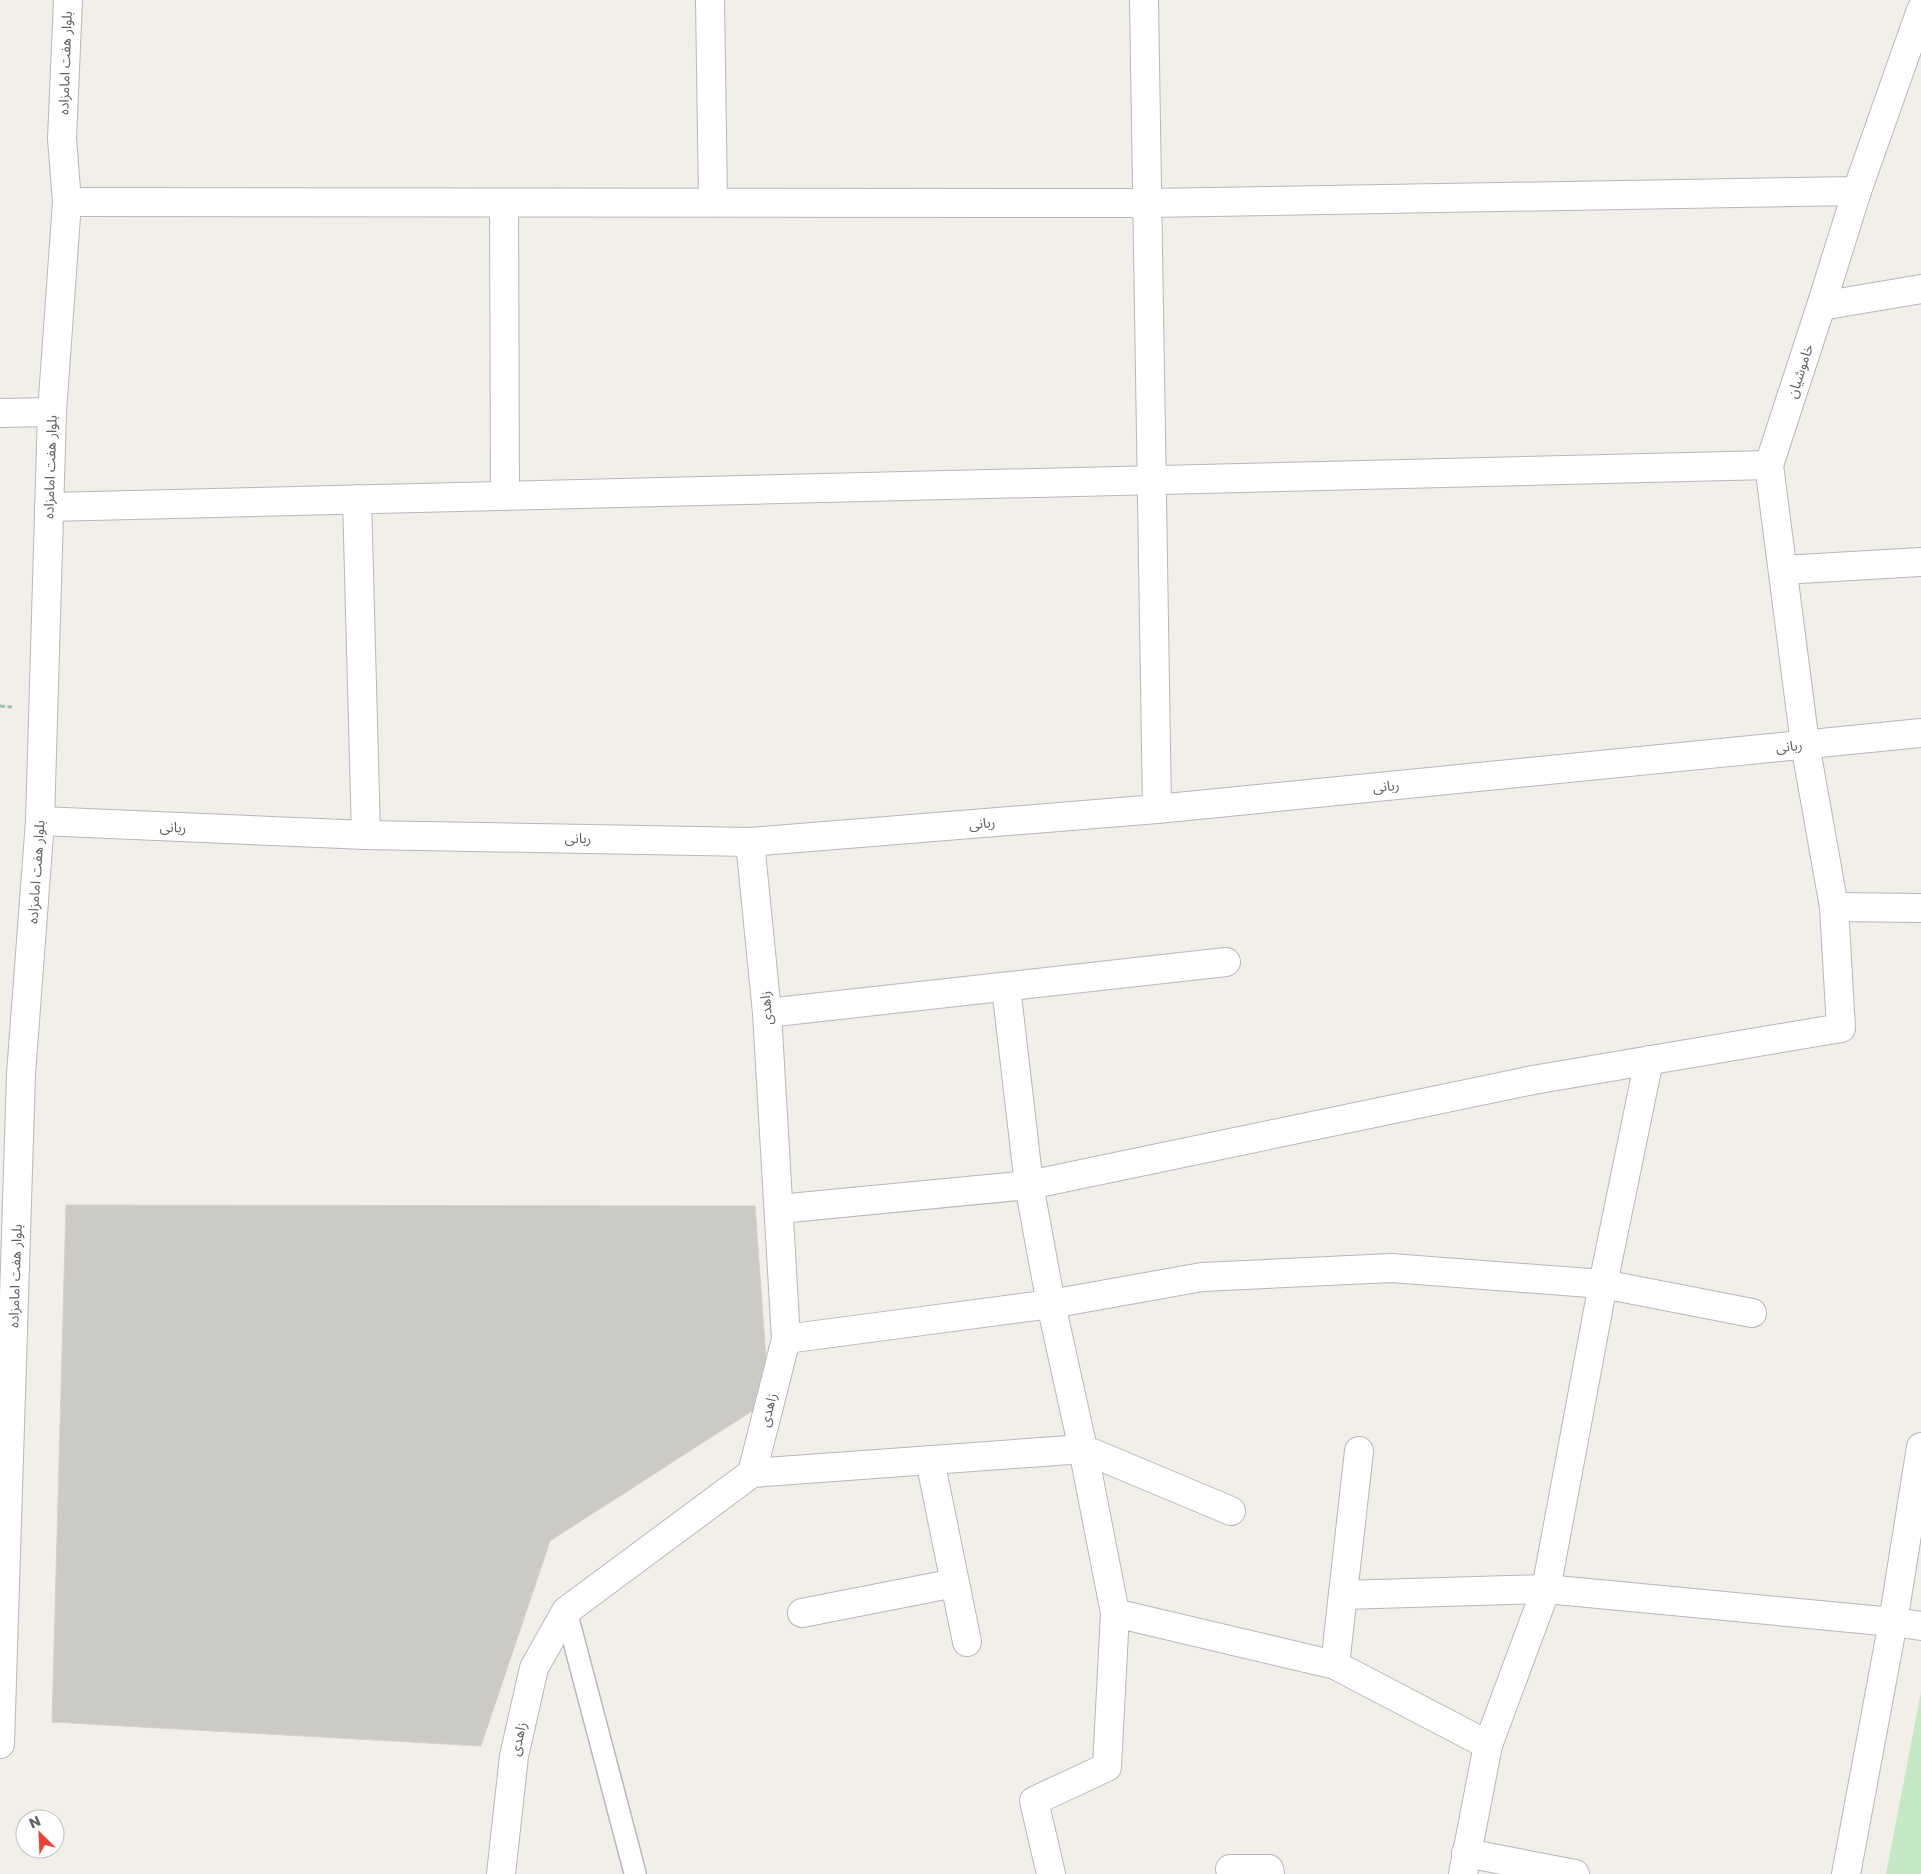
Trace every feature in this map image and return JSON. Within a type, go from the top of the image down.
[{"type":"street","name":"بلوار هفت امامزاده","points":[[0,1744],[20,1074],[40,821],[52,412],[67,202],[62,139],[68,0]]},
{"type":"street","points":[[710,0],[713,202]]},
{"type":"street","points":[[1144,0],[1157,809]]},
{"type":"street","name":"خاموشیان","points":[[1649,1060],[1841,1028],[1834,907],[1805,744],[1769,464],[1857,191],[1921,10]]},
{"type":"street","points":[[67,202],[1147,203],[1857,191]]},
{"type":"street","points":[[504,202],[505,496]]},
{"type":"street","points":[[1821,306],[1921,289]]},
{"type":"street","points":[[0,413],[52,412]]},
{"type":"street","points":[[49,507],[1769,464]]},
{"type":"street","points":[[357,499],[366,835]]},
{"type":"street","points":[[1782,570],[1921,562]]},
{"type":"street","name":"ربانی","points":[[40,821],[366,835],[750,842],[1157,809],[1921,733]]},
{"type":"street","name":"زاهدی","points":[[502,1874],[514,1756],[534,1668],[566,1611],[752,1474],[786,1339],[767,1013],[750,842]]},
{"type":"street","points":[[1834,907],[1921,908]]},
{"type":"street","points":[[767,1013],[1226,962]]},
{"type":"street","points":[[1006,987],[1030,1185],[1051,1304],[1083,1448],[1115,1613],[1107,1767],[1034,1801],[1051,1874]]},
{"type":"street","points":[[779,1209],[1030,1185],[1533,1080],[1649,1060],[1602,1284],[1546,1589],[1488,1745],[1464,1863],[1575,1874]]},
{"type":"street","points":[[786,1339],[1051,1304],[1202,1277],[1391,1268],[1602,1284],[1752,1313]]},
{"type":"street","points":[[1846,1874],[1893,1622],[1921,1447]]},
{"type":"street","points":[[752,1474],[1083,1448],[1231,1511]]},
{"type":"street","points":[[1335,1666],[1359,1451]]},
{"type":"street","points":[[930,1460],[967,1642]]},
{"type":"street","points":[[802,1613],[955,1583]]},
{"type":"street","points":[[1343,1595],[1546,1589],[1921,1626]]},
{"type":"street","points":[[1115,1613],[1335,1666],[1488,1745]]},
{"type":"street","points":[[1230,1869],[1269,1869],[1270,1874]]},
{"type":"lane","points":[[566,1611],[635,1873]]},
{"type":"green space","points":[[1921,1692],[1921,1874],[1886,1874]]},
{"type":"building","points":[[66,1205],[755,1206],[769,1400],[550,1541],[481,1746],[52,1722]]}]
